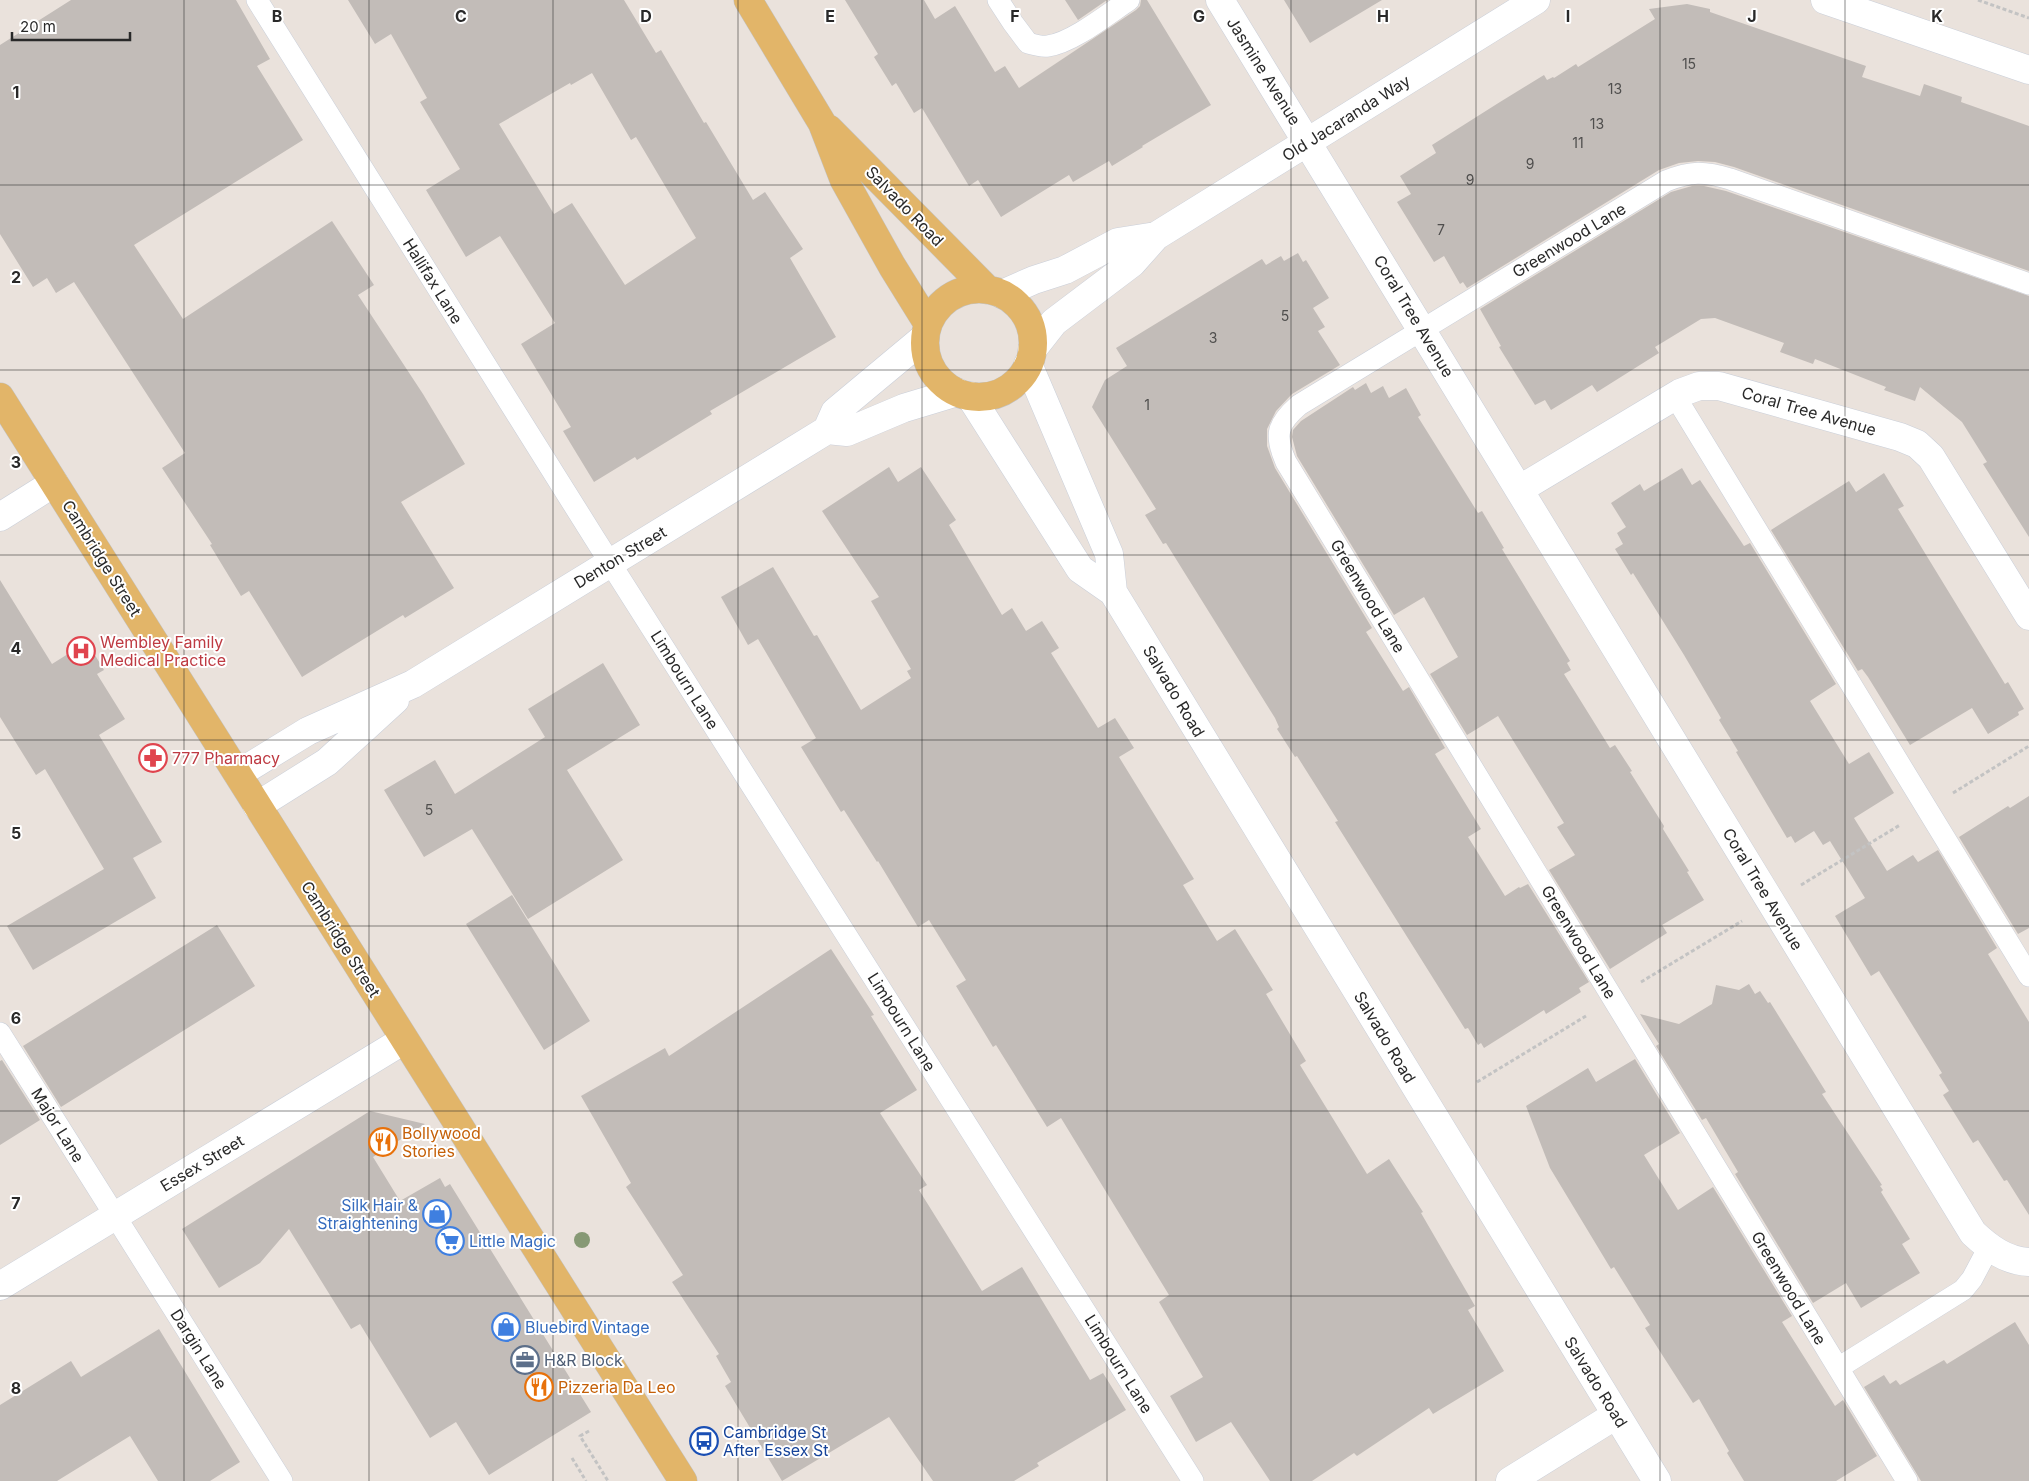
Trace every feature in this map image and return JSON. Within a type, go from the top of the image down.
[{"type":"main road","name":"Salvado Road","points":[[748,0],[822,123],[844,180],[927,330]]},
{"type":"main road","name":"Salvado Road","points":[[822,123],[995,292]]},
{"type":"main road","points":[[976,289],[995,292],[1013,301],[1022,311],[1029,324],[1032,337],[1030,357],[1021,376],[1011,386],[998,393],[984,397],[964,394],[945,385],[936,375],[926,350],[927,330],[934,313],[952,296],[976,289]]},
{"type":"main road","name":"Cambridge Street","points":[[0,397],[683,1481]]},
{"type":"street","name":"Jasmine Avenue","points":[[1220,0],[1308,142]]},
{"type":"street","name":"Old Jacaranda Way","points":[[1030,357],[1054,322],[1132,263],[1156,236],[1536,0]]},
{"type":"street","points":[[1827,0],[2029,70]]},
{"type":"street","name":"Coral Tree Avenue","points":[[1308,142],[1973,1232],[1988,1247],[2002,1255],[2021,1262],[2029,1262]]},
{"type":"street","name":"Old Jacaranda Way","points":[[995,292],[1065,270],[1118,242],[1156,236]]},
{"type":"street","points":[[927,330],[834,412],[827,430],[848,432],[904,408],[964,394]]},
{"type":"street","name":"Salvado Road","points":[[1030,357],[1109,554],[1113,592]]},
{"type":"street","name":"Coral Tree Avenue","points":[[1520,489],[1675,396],[1698,386],[1719,386],[1900,437],[1917,444],[1931,456],[2029,616]]},
{"type":"street","name":"Salvado Road","points":[[964,394],[1080,569],[1113,592],[1657,1481]]},
{"type":"street","name":"Denton Street","points":[[238,774],[308,731],[413,684],[827,430]]},
{"type":"street","points":[[0,517],[54,483]]},
{"type":"street","name":"Denton Street","points":[[257,806],[327,762],[413,684]]},
{"type":"street","name":"Essex Street","points":[[0,1286],[404,1040]]},
{"type":"street","points":[[1510,1481],[1616,1415]]},
{"type":"lane","name":"Hallifax Lane","points":[[257,0],[610,563]]},
{"type":"lane","points":[[998,0],[1028,44],[1046,47],[1072,37],[1129,0]]},
{"type":"lane","name":"Greenwood Lane","points":[[1907,1481],[1286,462],[1279,446],[1279,430],[1286,416],[1299,405],[1666,181],[1682,175],[1699,172],[1730,179],[2029,284]]},
{"type":"lane","points":[[1675,396],[2029,976]]},
{"type":"lane","name":"Limbourn Lane","points":[[610,563],[1193,1481]]},
{"type":"lane","name":"Major Lane","points":[[0,1033],[115,1216]]},
{"type":"lane","name":"Dargin Lane","points":[[115,1216],[282,1481]]},
{"type":"lane","points":[[1838,1368],[1963,1290],[1972,1279],[1988,1247]]},
{"type":"path","points":[[1978,0],[2029,18]]},
{"type":"path","points":[[588,1431],[580,1436],[608,1481]]},
{"type":"path","points":[[572,1458],[586,1481]]},
{"type":"building","points":[[71,0],[236,0],[270,59],[257,66],[303,140],[134,245],[183,319],[332,221],[374,285],[358,295],[423,394],[465,464],[401,502],[454,588],[405,618],[403,615],[302,677],[249,591],[241,596],[210,545],[212,544],[162,468],[185,453],[74,282],[56,293],[47,278],[33,287],[0,234],[0,45]]},
{"type":"building","points":[[348,0],[624,0],[656,53],[661,50],[704,123],[706,122],[753,200],[765,192],[803,249],[790,258],[836,337],[710,411],[712,414],[637,460],[635,457],[594,482],[563,431],[571,427],[521,344],[555,323],[500,236],[466,257],[426,190],[460,169],[420,102],[427,98],[391,34],[375,44]],"holes":[[[592,73],[631,140],[636,137],[696,238],[625,285],[572,203],[554,214],[499,124],[570,83],[571,85]]]},
{"type":"building","points":[[845,0],[924,0],[935,19],[955,6],[995,72],[1005,66],[1019,88],[1136,10],[1140,6],[1141,0],[1147,0],[1211,105],[1112,166],[1109,161],[1073,182],[1069,175],[1001,217],[978,180],[969,186],[922,108],[914,113],[896,83],[892,86],[874,57],[878,54]]},
{"type":"building","points":[[1065,0],[1107,0],[1078,20]]},
{"type":"building","points":[[1284,0],[1382,0],[1310,43]]},
{"type":"building","points":[[1687,4],[1710,9],[1710,12],[1866,66],[1862,77],[1920,96],[1924,84],[1962,97],[1961,102],[2029,126],[2029,271],[1734,167],[1715,162],[1698,161],[1679,163],[1659,170],[1467,288],[1463,282],[1460,284],[1444,256],[1434,262],[1397,202],[1411,194],[1400,176],[1436,153],[1432,145],[1500,102],[1544,75],[1547,80],[1554,78],[1576,64],[1578,67],[1655,19],[1649,9]]},
{"type":"building","points":[[1692,186],[1704,186],[1726,191],[2029,296],[2029,537],[1983,464],[1987,462],[1962,422],[1920,387],[1915,401],[1884,390],[1886,387],[1815,359],[1813,364],[1780,352],[1784,343],[1715,318],[1701,319],[1655,347],[1659,353],[1597,392],[1592,385],[1551,410],[1545,400],[1535,405],[1499,347],[1501,346],[1480,309],[1671,192]]},
{"type":"building","points":[[1298,253],[1303,262],[1306,260],[1329,298],[1313,308],[1325,327],[1318,331],[1340,365],[1292,394],[1276,411],[1267,429],[1267,446],[1275,468],[1372,628],[1366,632],[1403,691],[1409,687],[1445,748],[1435,754],[1481,829],[1468,837],[1505,896],[1519,887],[1528,884],[1589,982],[1579,988],[1581,992],[1546,1014],[1544,1010],[1484,1048],[1481,1043],[1478,1045],[1468,1028],[1465,1029],[1335,822],[1338,821],[1297,756],[1295,757],[1277,729],[1279,727],[1275,718],[1166,543],[1163,544],[1145,515],[1156,509],[1092,407],[1105,380],[1127,366],[1116,348],[1262,259],[1266,265],[1281,256],[1284,261]]},
{"type":"building","points":[[1366,383],[1371,393],[1383,386],[1389,398],[1406,388],[1421,415],[1418,417],[1478,513],[1482,511],[1504,548],[1502,549],[1570,661],[1567,663],[1571,670],[1564,674],[1610,748],[1615,745],[1632,771],[1630,772],[1664,826],[1663,829],[1689,871],[1687,872],[1704,900],[1662,925],[1667,933],[1610,969],[1549,870],[1575,855],[1557,827],[1564,823],[1498,716],[1467,735],[1430,674],[1458,657],[1424,597],[1394,615],[1297,456],[1292,437],[1293,430],[1301,421],[1353,387],[1355,390]]},
{"type":"building","points":[[889,467],[898,482],[921,467],[956,520],[949,525],[1002,615],[1012,608],[1026,631],[1042,621],[1059,648],[1051,653],[1098,728],[1115,718],[1134,748],[1119,757],[1194,879],[1183,885],[1217,941],[1235,929],[1273,990],[1266,994],[1306,1061],[1300,1065],[1367,1174],[1389,1159],[1423,1212],[1421,1213],[1475,1306],[1468,1310],[1504,1371],[1433,1414],[1429,1408],[1357,1456],[1354,1453],[1312,1481],[1270,1481],[1231,1422],[1196,1442],[1170,1396],[1203,1377],[1159,1302],[1169,1295],[1061,1118],[1047,1127],[996,1045],[993,1047],[956,986],[966,980],[929,920],[918,927],[844,810],[841,812],[801,747],[816,738],[758,639],[748,645],[721,597],[773,567],[814,636],[817,635],[861,710],[911,678],[907,671],[911,669],[871,601],[879,597],[822,511]]},
{"type":"building","points":[[1682,468],[1692,485],[1700,480],[1744,546],[1750,543],[1836,684],[1810,701],[1849,764],[1869,752],[1894,793],[1854,818],[1887,871],[1913,855],[1918,862],[1938,850],[1997,948],[1988,954],[2029,1022],[2029,1215],[2007,1180],[2004,1181],[1978,1140],[1973,1143],[1943,1095],[1949,1091],[1939,1075],[1942,1073],[1879,971],[1871,976],[1835,916],[1865,898],[1830,841],[1823,845],[1814,831],[1795,843],[1791,836],[1787,838],[1736,752],[1738,751],[1719,720],[1721,718],[1684,655],[1633,573],[1631,575],[1615,549],[1623,544],[1617,533],[1626,527],[1611,503],[1640,484],[1644,491]]},
{"type":"building","points":[[1884,473],[1904,506],[1898,509],[2005,684],[2008,682],[2024,709],[2018,712],[2019,715],[1988,734],[1972,708],[1910,745],[1868,677],[1862,669],[1858,671],[1771,530],[1849,481],[1856,492]]},
{"type":"building","points":[[0,580],[52,664],[87,642],[104,670],[97,674],[125,719],[99,735],[162,842],[133,858],[156,898],[33,970],[7,926],[104,869],[45,769],[36,775],[0,717]]},
{"type":"building","points":[[603,663],[640,725],[567,770],[623,860],[528,919],[472,829],[424,857],[384,790],[435,760],[455,794],[545,737],[528,709]]},
{"type":"building","points":[[2029,796],[2029,928],[2018,934],[1959,837],[2008,806],[2010,808]]},
{"type":"building","points":[[512,895],[590,1021],[544,1050],[466,924]]},
{"type":"building","points":[[217,925],[255,986],[61,1107],[23,1046]]},
{"type":"building","points":[[831,949],[874,1015],[871,1016],[917,1090],[880,1113],[927,1185],[919,1190],[982,1291],[1022,1267],[1090,1380],[1103,1373],[1126,1410],[1037,1463],[1039,1466],[1014,1481],[933,1481],[889,1417],[782,1481],[725,1386],[731,1382],[716,1356],[719,1354],[672,1282],[683,1275],[626,1187],[631,1183],[581,1096],[665,1048],[669,1056]]},
{"type":"building","points":[[1749,984],[1755,994],[1760,991],[1768,1003],[1770,1002],[1826,1092],[1822,1094],[1882,1185],[1880,1186],[1883,1190],[1881,1192],[1910,1239],[1902,1244],[1920,1273],[1861,1308],[1846,1283],[1813,1303],[1735,1174],[1738,1172],[1706,1118],[1702,1120],[1656,1046],[1659,1044],[1640,1014],[1679,1024],[1712,1004],[1716,985],[1739,990]]},
{"type":"building","points":[[1635,1059],[1680,1133],[1644,1155],[1678,1210],[1713,1187],[1792,1316],[1782,1322],[1835,1406],[1843,1400],[1877,1456],[1836,1481],[1744,1481],[1699,1399],[1693,1403],[1645,1328],[1650,1325],[1614,1267],[1611,1269],[1550,1168],[1526,1106],[1588,1068],[1596,1082]]},
{"type":"building","points":[[2,1060],[40,1120],[0,1145],[0,1061]]},
{"type":"building","points":[[370,1111],[425,1124],[373,1157],[400,1201],[440,1178],[445,1187],[450,1184],[591,1412],[489,1475],[456,1422],[430,1438],[360,1324],[351,1329],[289,1229],[260,1263],[219,1288],[182,1229]]},
{"type":"building","points":[[2015,1322],[2029,1345],[2029,1481],[1921,1481],[1864,1387],[1884,1375],[1890,1384],[1896,1380],[1900,1385],[1944,1360],[1947,1364]]},
{"type":"building","points":[[159,1329],[240,1462],[210,1481],[158,1481],[130,1436],[57,1481],[0,1481],[0,1405],[71,1361],[81,1377]]},
{"type":"place","name":"Wembley Family Medical Practice","points":[[81,651]]},
{"type":"place","name":"777 Pharmacy","points":[[153,758]]},
{"type":"place","name":"Bollywood Stories","points":[[383,1142]]},
{"type":"place","name":"Silk Hair & Straightening","points":[[437,1214]]},
{"type":"place","name":"Little Magic","points":[[450,1241]]},
{"type":"place","name":"Bluebird Vintage","points":[[506,1327]]},
{"type":"place","name":"H&R Block","points":[[525,1360]]},
{"type":"place","name":"Pizzeria Da Leo","points":[[539,1387]]},
{"type":"place","name":"Cambridge St After Essex St","points":[[704,1441]]}]
